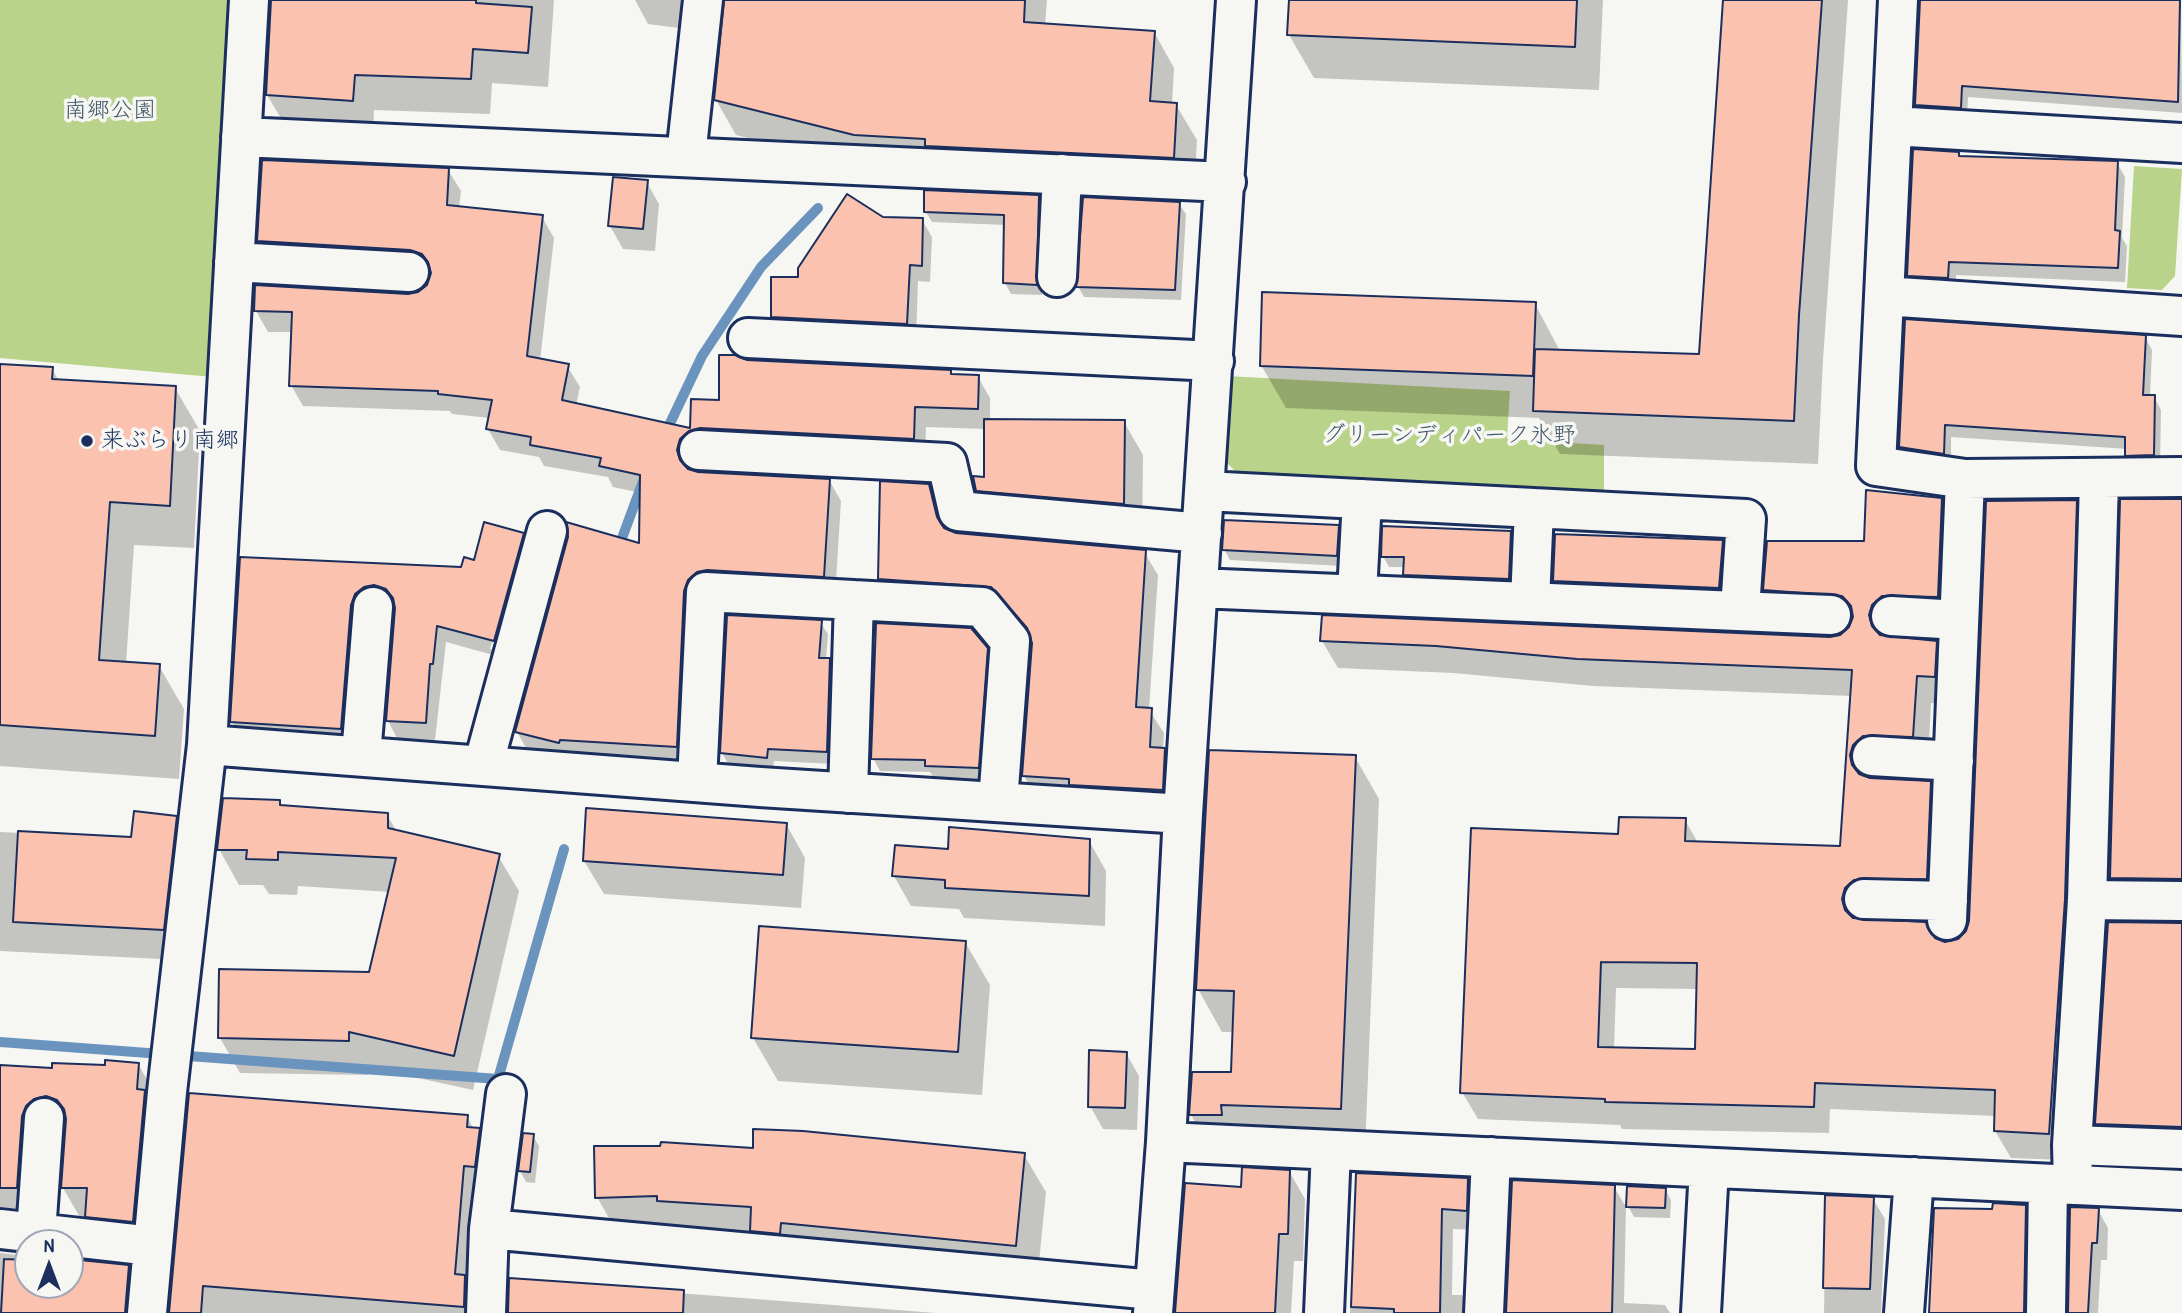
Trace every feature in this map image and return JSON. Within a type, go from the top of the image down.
[{"type":"street","points":[[147,1313],[167,1092],[207,745],[249,0]]},
{"type":"street","points":[[685,156],[703,0]]},
{"type":"street","points":[[489,1229],[1153,1302],[1166,1142],[1183,814],[1236,0]]},
{"type":"street","points":[[1899,0],[1875,466],[1965,479],[2099,480],[2182,477]]},
{"type":"street","points":[[1892,126],[2182,144]]},
{"type":"street","points":[[241,137],[1226,182]]},
{"type":"street","points":[[1057,277],[1062,174]]},
{"type":"street","points":[[234,262],[410,272]]},
{"type":"street","points":[[1884,296],[2182,316]]},
{"type":"street","points":[[748,338],[1214,361]]},
{"type":"street","points":[[699,450],[947,463],[958,511],[1202,533]]},
{"type":"street","points":[[1864,899],[1947,910],[1965,479]]},
{"type":"street","points":[[2046,1313],[2060,1185],[2072,1145],[2087,900],[2099,480]]},
{"type":"street","points":[[1205,491],[1746,519],[1740,610]]},
{"type":"street","points":[[1357,594],[1362,499]]},
{"type":"street","points":[[1530,602],[1534,508]]},
{"type":"street","points":[[483,766],[547,531]]},
{"type":"street","points":[[1198,588],[1831,615]]},
{"type":"street","points":[[697,782],[706,592],[982,607],[1010,640],[998,803]]},
{"type":"street","points":[[848,793],[854,600]]},
{"type":"street","points":[[361,757],[373,607]]},
{"type":"street","points":[[1891,616],[1959,620]]},
{"type":"street","points":[[207,745],[848,793],[1183,814]]},
{"type":"street","points":[[1872,756],[1954,761]]},
{"type":"street","points":[[2087,900],[2182,901]]},
{"type":"street","points":[[486,1313],[489,1229],[506,1094]]},
{"type":"street","points":[[18,1229],[44,1118]]},
{"type":"street","points":[[1166,1142],[2182,1190]]},
{"type":"street","points":[[2072,1145],[2182,1149]]},
{"type":"street","points":[[1324,1313],[1331,1150]]},
{"type":"street","points":[[1483,1313],[1491,1157]]},
{"type":"street","points":[[1701,1313],[1709,1168]]},
{"type":"street","points":[[1904,1313],[1913,1177]]},
{"type":"street","points":[[84,1238],[152,1246]]},
{"type":"green space","name":"南郷公園","points":[[0,0],[228,0],[220,131],[213,377],[0,358]]},
{"type":"green space","points":[[2134,166],[2182,169],[2175,276],[2162,290],[2127,288]]},
{"type":"green space","name":"グリーンディパーク氷野","points":[[1226,376],[1510,391],[1507,439],[1604,445],[1604,493],[1237,473],[1219,455]]},
{"type":"building","points":[[271,0],[476,0],[476,3],[532,7],[528,53],[473,49],[471,79],[355,75],[353,101],[266,95]]},
{"type":"building","points":[[724,0],[1025,0],[1024,22],[1155,31],[1150,101],[1177,103],[1174,158],[925,146],[925,139],[854,135],[714,100]]},
{"type":"building","points":[[1289,0],[1577,0],[1575,47],[1287,35]]},
{"type":"building","points":[[1723,0],[1822,0],[1794,421],[1533,411],[1535,349],[1699,354]]},
{"type":"building","points":[[1920,0],[2180,0],[2178,102],[1962,86],[1961,108],[1915,105]]},
{"type":"building","points":[[1913,149],[1959,152],[1959,156],[2118,161],[2115,230],[2120,231],[2118,268],[1949,262],[1948,278],[1907,276]]},
{"type":"building","points":[[262,160],[449,168],[447,205],[543,215],[527,356],[569,364],[562,400],[690,428],[691,399],[719,400],[719,355],[735,355],[747,360],[951,370],[951,374],[979,375],[978,409],[915,407],[914,439],[700,428],[689,431],[680,439],[677,450],[680,460],[688,469],[698,472],[830,479],[824,577],[707,570],[697,572],[688,580],[684,591],[677,747],[560,740],[559,743],[515,732],[568,537],[566,522],[639,543],[640,475],[599,466],[601,458],[530,445],[531,437],[486,429],[492,400],[438,394],[438,391],[289,386],[292,312],[254,311],[255,285],[408,294],[418,292],[427,285],[431,273],[422,254],[410,250],[257,241]]},
{"type":"building","points":[[613,177],[648,180],[643,229],[608,226]]},
{"type":"building","points":[[924,190],[1039,195],[1037,285],[1003,283],[1004,215],[924,212]]},
{"type":"building","points":[[847,194],[883,217],[923,218],[922,266],[910,265],[907,324],[771,317],[771,277],[798,277],[798,268]]},
{"type":"building","points":[[1083,197],[1180,202],[1175,290],[1076,287]]},
{"type":"building","points":[[1262,292],[1536,302],[1533,376],[1260,366]]},
{"type":"building","points":[[1905,319],[2146,335],[2143,395],[2155,395],[2154,455],[2125,456],[2125,437],[1945,425],[1944,454],[1899,447]]},
{"type":"building","points":[[0,364],[53,367],[52,379],[176,386],[170,506],[110,502],[99,660],[160,664],[155,736],[0,725]]},
{"type":"building","points":[[984,419],[1125,420],[1124,504],[976,491],[973,476],[984,477]]},
{"type":"building","points":[[880,481],[929,484],[937,517],[944,528],[956,533],[1146,550],[1136,707],[1152,708],[1150,747],[1165,748],[1163,790],[1069,785],[1069,779],[1022,776],[1032,643],[1027,628],[991,587],[878,579]]},
{"type":"building","points":[[1866,490],[1942,498],[1938,597],[1882,596],[1872,605],[1869,615],[1872,626],[1880,635],[1937,641],[1935,677],[1917,676],[1913,737],[1863,736],[1853,745],[1850,755],[1852,765],[1859,774],[1870,778],[1931,781],[1927,879],[1854,880],[1845,888],[1842,899],[1845,910],[1853,918],[1926,922],[1935,938],[1945,942],[1958,939],[1966,931],[1969,921],[1986,501],[2077,500],[2065,899],[2049,1134],[1994,1131],[1995,1090],[1815,1083],[1814,1107],[1605,1102],[1605,1099],[1460,1093],[1471,828],[1618,834],[1619,817],[1686,818],[1685,841],[1840,846],[1852,670],[1577,659],[1436,646],[1320,641],[1322,615],[1830,637],[1840,635],[1849,627],[1853,617],[1851,606],[1842,596],[1763,590],[1767,541],[1864,541]],"holes":[[[1601,962],[1697,963],[1695,1049],[1598,1047]]]},
{"type":"building","points":[[2120,499],[2182,499],[2182,879],[2110,878]]},
{"type":"building","points":[[1224,520],[1339,525],[1337,556],[1222,550]]},
{"type":"building","points":[[484,522],[524,533],[494,641],[437,626],[433,664],[430,664],[426,723],[386,721],[395,608],[393,598],[386,589],[374,585],[364,587],[355,594],[351,605],[341,729],[230,722],[240,557],[461,567],[464,557],[474,560]]},
{"type":"building","points":[[1382,526],[1511,531],[1509,579],[1403,575],[1404,557],[1381,557]]},
{"type":"building","points":[[1555,534],[1723,540],[1719,588],[1553,581]]},
{"type":"building","points":[[727,615],[822,620],[819,658],[830,658],[827,752],[768,749],[767,758],[720,753]]},
{"type":"building","points":[[876,623],[971,628],[988,648],[979,768],[925,766],[925,760],[871,759]]},
{"type":"building","points":[[1209,750],[1356,755],[1341,1109],[1221,1105],[1222,1115],[1189,1115],[1192,1072],[1231,1072],[1234,991],[1196,990]]},
{"type":"building","points":[[223,798],[280,800],[280,805],[388,813],[388,828],[500,854],[454,1056],[349,1032],[349,1041],[218,1038],[219,969],[369,972],[396,858],[278,852],[278,860],[246,859],[247,850],[217,850]]},
{"type":"building","points":[[586,808],[787,823],[783,875],[583,861]]},
{"type":"building","points":[[134,811],[177,816],[164,930],[13,922],[18,831],[131,837]]},
{"type":"building","points":[[949,827],[1090,839],[1089,896],[945,888],[945,880],[892,876],[895,845],[948,849]]},
{"type":"building","points":[[2108,922],[2182,923],[2182,1127],[2095,1124]]},
{"type":"building","points":[[759,926],[966,941],[958,1052],[751,1038]]},
{"type":"building","points":[[1089,1050],[1127,1052],[1125,1108],[1088,1107]]},
{"type":"building","points":[[105,1060],[139,1063],[137,1089],[145,1090],[133,1222],[85,1217],[87,1188],[61,1188],[66,1119],[64,1109],[57,1100],[46,1096],[34,1099],[26,1106],[22,1116],[17,1188],[0,1188],[0,1065],[52,1068],[52,1063],[105,1065]]},
{"type":"building","points":[[189,1093],[468,1115],[467,1127],[480,1128],[475,1167],[464,1166],[455,1274],[465,1275],[464,1307],[203,1286],[201,1313],[169,1313]]},
{"type":"building","points":[[753,1129],[803,1131],[1025,1153],[1016,1246],[781,1223],[780,1234],[750,1231],[751,1207],[657,1201],[657,1196],[595,1198],[594,1146],[660,1146],[661,1142],[753,1148]]},
{"type":"building","points":[[523,1133],[534,1134],[530,1172],[518,1171]]},
{"type":"building","points":[[1242,1167],[1290,1170],[1288,1234],[1279,1234],[1275,1313],[1175,1313],[1185,1183],[1241,1187]]},
{"type":"building","points":[[1356,1173],[1468,1178],[1467,1211],[1442,1209],[1440,1313],[1394,1313],[1394,1309],[1351,1307]]},
{"type":"building","points":[[1512,1180],[1615,1185],[1612,1313],[1506,1313]]},
{"type":"building","points":[[1627,1186],[1666,1188],[1665,1208],[1626,1207]]},
{"type":"building","points":[[1825,1195],[1874,1197],[1870,1289],[1823,1288]]},
{"type":"building","points":[[1993,1203],[2026,1205],[2024,1313],[1929,1313],[1934,1208],[1992,1209]]},
{"type":"building","points":[[2070,1207],[2099,1208],[2097,1243],[2092,1243],[2088,1313],[2068,1313]]},
{"type":"building","points":[[4,1259],[14,1259],[14,1299],[84,1299],[84,1260],[129,1265],[125,1313],[1,1313]]},
{"type":"building","points":[[509,1278],[684,1290],[683,1313],[508,1313]]},
{"type":"waterway","points":[[664,436],[702,356],[761,267],[818,208]]},
{"type":"waterway","points":[[618,549],[645,476]]},
{"type":"waterway","points":[[0,1042],[498,1079],[564,849]]},
{"type":"place","name":"来ぶらり南郷","points":[[87,441]]}]
